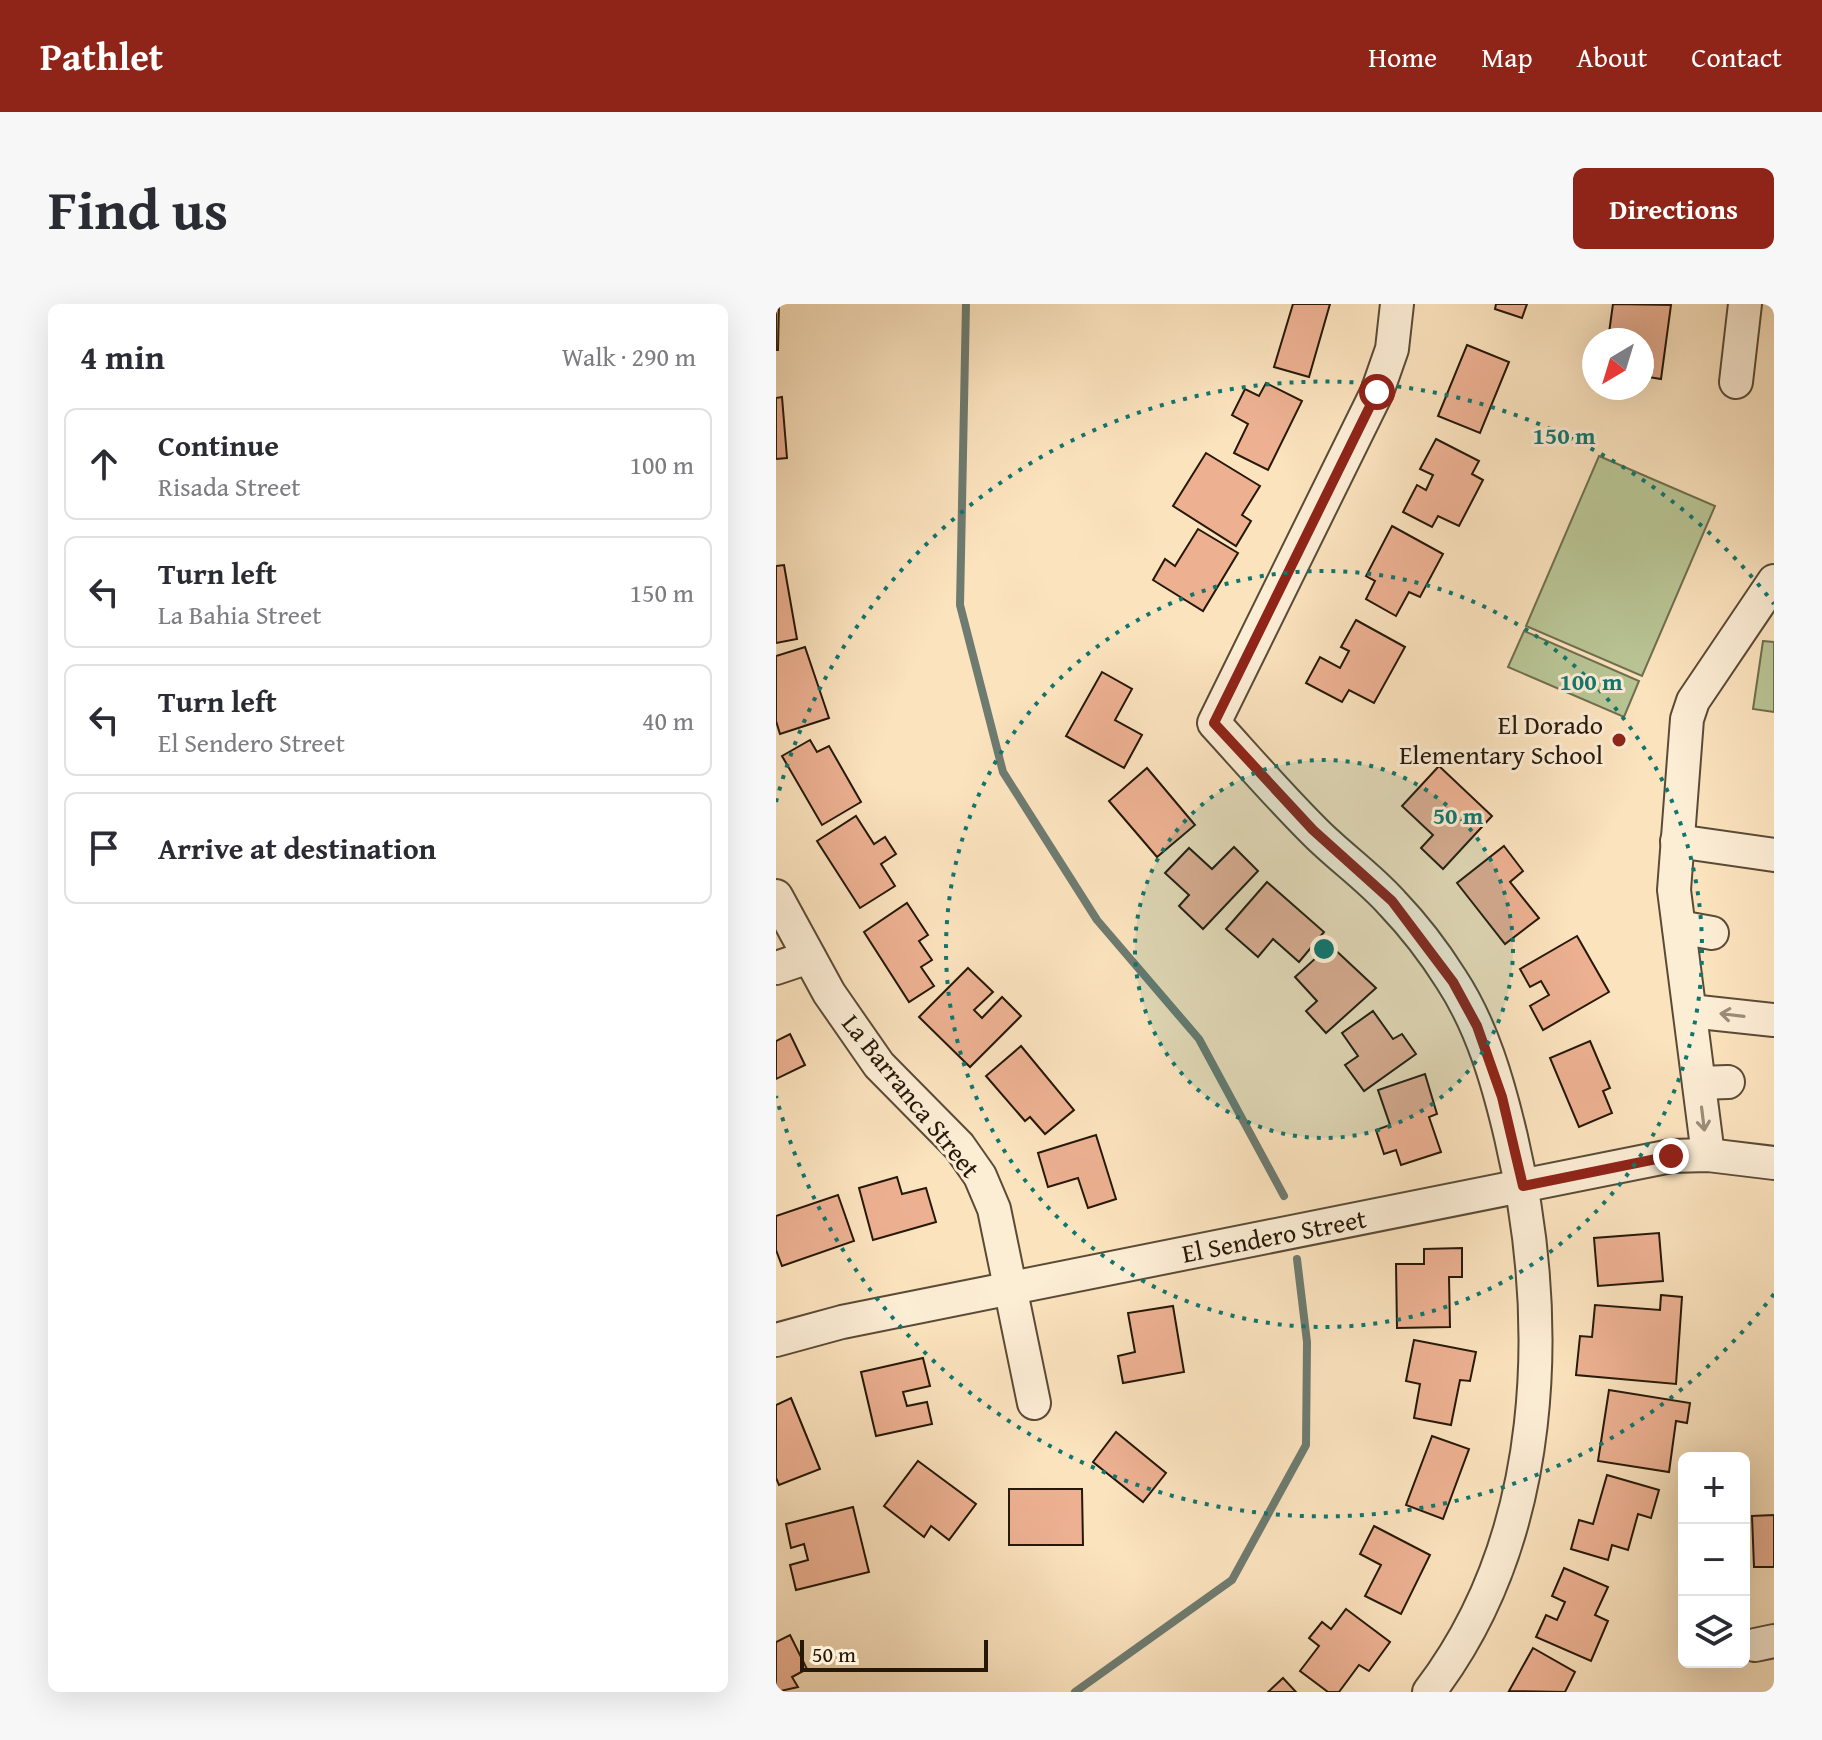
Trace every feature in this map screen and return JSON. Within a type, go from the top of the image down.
[{"type":"street","points":[[1397,304],[1392,349],[1377,392],[1214,723],[1313,830],[1392,901],[1453,982],[1477,1026],[1502,1097],[1523,1186],[1538,1331],[1535,1399],[1525,1467],[1508,1533],[1486,1593],[1445,1671],[1429,1692]]},
{"type":"street","points":[[1736,382],[1745,304]]},
{"type":"street","points":[[1708,1155],[1713,1082],[1690,1011],[1674,890],[1687,719],[1693,701],[1774,581]]},
{"type":"street","points":[[1677,841],[1774,855]]},
{"type":"street","name":"La Barranca Street","points":[[776,896],[829,993],[879,1065],[959,1146],[980,1176],[994,1209],[1034,1403]]},
{"type":"street","points":[[1679,927],[1712,933]]},
{"type":"street","points":[[776,968],[809,957]]},
{"type":"street","points":[[1690,1011],[1774,1020]]},
{"type":"street","name":"El Sendero Street","points":[[776,1340],[842,1322],[1671,1156],[1708,1155],[1774,1163]]},
{"type":"green space","points":[[1599,456],[1715,506],[1642,676],[1526,626]]},
{"type":"green space","points":[[1524,631],[1639,681],[1624,717],[1508,667]]},
{"type":"green space","points":[[1763,641],[1774,642],[1774,712],[1753,709]]},
{"type":"building","points":[[776,304],[779,304],[778,350],[776,350]]},
{"type":"building","points":[[1293,304],[1330,304],[1309,377],[1274,367]]},
{"type":"building","points":[[1496,304],[1527,304],[1522,318],[1495,309]]},
{"type":"building","points":[[1613,304],[1671,305],[1661,379],[1654,378],[1654,328],[1610,328]]},
{"type":"building","points":[[1467,345],[1509,362],[1480,433],[1438,416]]},
{"type":"building","points":[[1266,383],[1302,401],[1268,470],[1234,453],[1248,424],[1232,415],[1245,389],[1259,396]]},
{"type":"building","points":[[782,397],[787,458],[776,459],[776,398]]},
{"type":"building","points":[[1436,439],[1479,461],[1472,474],[1483,480],[1459,526],[1438,516],[1432,527],[1403,512],[1417,485],[1426,490],[1433,475],[1420,469]]},
{"type":"building","points":[[1206,453],[1260,486],[1242,515],[1251,521],[1236,546],[1173,506]]},
{"type":"building","points":[[1392,526],[1443,554],[1420,597],[1409,592],[1396,616],[1366,599],[1375,581],[1366,576]]},
{"type":"building","points":[[1198,529],[1238,553],[1203,611],[1153,580],[1165,559],[1175,566]]},
{"type":"building","points":[[784,565],[797,639],[776,643],[776,566]]},
{"type":"building","points":[[1356,620],[1405,647],[1374,703],[1349,690],[1342,702],[1306,683],[1320,657],[1340,668],[1349,651],[1341,647]]},
{"type":"building","points":[[805,647],[829,718],[780,734],[776,721],[776,656]]},
{"type":"building","points":[[1102,672],[1132,689],[1115,720],[1142,735],[1124,768],[1066,736]]},
{"type":"building","points":[[810,740],[817,752],[829,746],[861,802],[822,825],[782,756]]},
{"type":"building","points":[[1439,766],[1492,816],[1443,869],[1421,848],[1433,835],[1402,806]]},
{"type":"building","points":[[1147,768],[1195,825],[1157,857],[1109,801]]},
{"type":"building","points":[[856,816],[874,844],[885,837],[896,854],[881,864],[895,886],[860,908],[817,841]]},
{"type":"building","points":[[1504,846],[1523,871],[1510,882],[1539,918],[1505,944],[1457,883]]},
{"type":"building","points":[[1234,847],[1258,871],[1203,929],[1179,906],[1189,895],[1165,873],[1189,848],[1212,869]]},
{"type":"building","points":[[1267,882],[1324,932],[1299,962],[1273,939],[1258,957],[1226,929]]},
{"type":"building","points":[[907,903],[928,935],[919,941],[932,960],[921,967],[934,986],[909,1002],[864,932]]},
{"type":"building","points":[[1577,936],[1609,992],[1543,1030],[1530,1006],[1549,995],[1541,981],[1530,987],[1520,969]]},
{"type":"building","points":[[1330,945],[1376,988],[1326,1033],[1306,1011],[1317,1001],[1295,977]]},
{"type":"building","points":[[968,968],[993,992],[974,1010],[982,1018],[1002,997],[1021,1016],[970,1067],[919,1017]]},
{"type":"building","points":[[1373,1011],[1393,1039],[1402,1034],[1416,1054],[1364,1091],[1345,1065],[1358,1056],[1342,1033]]},
{"type":"building","points":[[790,1034],[805,1065],[776,1079],[776,1041]]},
{"type":"building","points":[[1590,1041],[1610,1088],[1603,1091],[1612,1113],[1579,1127],[1550,1058]]},
{"type":"building","points":[[1021,1046],[1074,1110],[1045,1134],[1030,1117],[1025,1121],[986,1076]]},
{"type":"building","points":[[1425,1074],[1437,1114],[1429,1117],[1441,1152],[1401,1165],[1396,1150],[1384,1154],[1376,1130],[1390,1125],[1378,1090]]},
{"type":"building","points":[[1096,1135],[1116,1199],[1088,1208],[1078,1178],[1048,1187],[1038,1153]]},
{"type":"building","points":[[897,1177],[902,1194],[926,1188],[936,1222],[873,1240],[859,1188]]},
{"type":"building","points":[[838,1195],[854,1241],[782,1266],[776,1250],[776,1216]]},
{"type":"building","points":[[1659,1233],[1663,1281],[1598,1286],[1594,1238]]},
{"type":"building","points":[[1462,1248],[1462,1277],[1449,1277],[1450,1327],[1397,1328],[1396,1264],[1424,1264],[1424,1249]]},
{"type":"building","points":[[1661,1295],[1682,1297],[1676,1384],[1576,1375],[1580,1336],[1592,1337],[1595,1305],[1660,1310]]},
{"type":"building","points":[[1173,1306],[1184,1372],[1123,1383],[1118,1356],[1135,1352],[1128,1313]]},
{"type":"building","points":[[1414,1340],[1476,1352],[1470,1381],[1460,1380],[1451,1425],[1414,1418],[1420,1384],[1406,1381]]},
{"type":"building","points":[[923,1358],[930,1386],[903,1392],[907,1406],[927,1402],[932,1424],[876,1436],[861,1372]]},
{"type":"building","points":[[1609,1390],[1690,1403],[1687,1423],[1676,1421],[1669,1472],[1598,1461]]},
{"type":"building","points":[[791,1398],[820,1469],[779,1485],[776,1478],[776,1405]]},
{"type":"building","points":[[1116,1432],[1166,1473],[1143,1502],[1093,1462]]},
{"type":"building","points":[[1432,1436],[1469,1449],[1443,1519],[1406,1505]]},
{"type":"building","points":[[918,1461],[976,1504],[949,1540],[931,1526],[924,1537],[884,1506]]},
{"type":"building","points":[[1607,1475],[1659,1490],[1651,1518],[1638,1514],[1628,1550],[1612,1545],[1608,1560],[1571,1549],[1579,1520],[1593,1524]]},
{"type":"building","points":[[1009,1489],[1082,1489],[1083,1545],[1009,1545]]},
{"type":"building","points":[[853,1507],[869,1572],[796,1590],[790,1565],[808,1560],[804,1544],[791,1548],[786,1524]]},
{"type":"building","points":[[1774,1515],[1774,1567],[1754,1567],[1752,1516]]},
{"type":"building","points":[[1374,1526],[1430,1555],[1401,1614],[1365,1596],[1381,1565],[1360,1554]]},
{"type":"building","points":[[1564,1568],[1608,1587],[1595,1615],[1608,1621],[1591,1661],[1536,1637],[1546,1615],[1557,1620],[1565,1602],[1552,1596]]},
{"type":"building","points":[[1346,1609],[1390,1642],[1369,1671],[1359,1665],[1339,1692],[1328,1692],[1300,1671],[1319,1646],[1309,1638],[1322,1622],[1331,1629]]},
{"type":"building","points":[[790,1635],[807,1669],[792,1677],[798,1687],[776,1692],[776,1642]]},
{"type":"building","points":[[1533,1648],[1575,1672],[1565,1692],[1509,1691]]},
{"type":"building","points":[[1283,1678],[1296,1692],[1268,1692]]},
{"type":"waterway","points":[[966,304],[960,605],[1003,772],[1097,920],[1199,1039],[1284,1196]]},
{"type":"waterway","points":[[1075,1692],[1232,1580],[1306,1445],[1307,1342],[1297,1259]]},
{"type":"place","name":"El Dorado Elementary School","points":[[1619,740]]},
{"type":"route","points":[[1377,392],[1214,723],[1313,830],[1392,901],[1453,982],[1477,1026],[1502,1097],[1523,1186],[1671,1156]]}]
